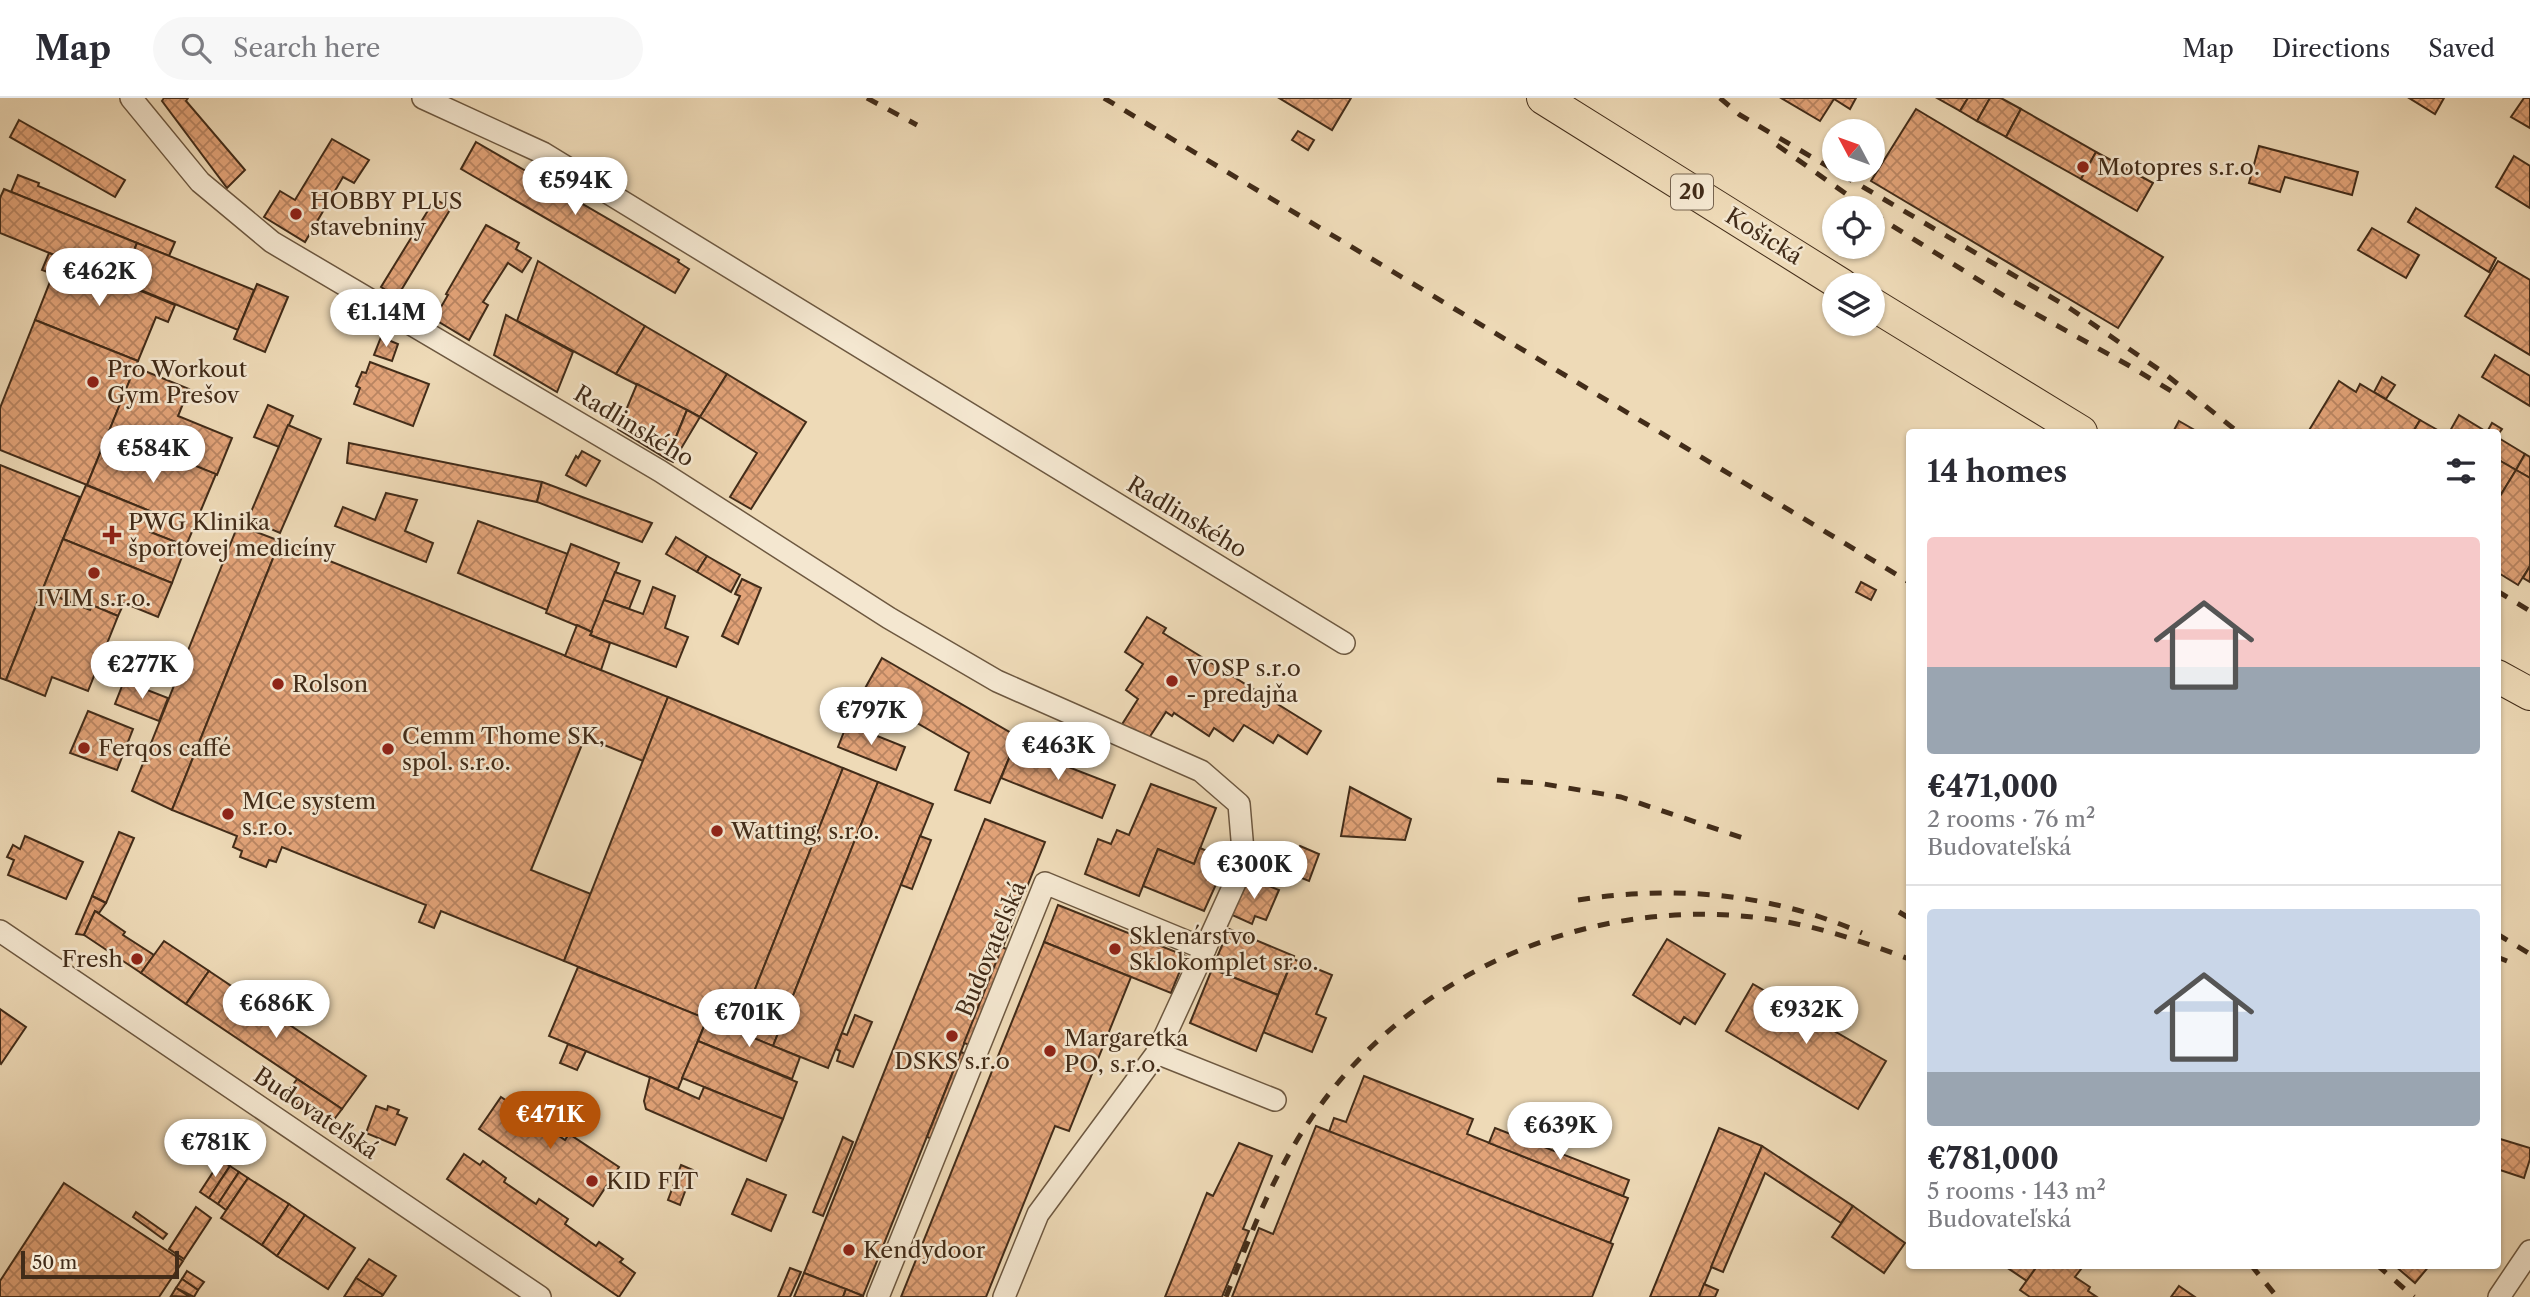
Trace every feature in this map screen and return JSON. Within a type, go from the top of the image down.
[{"type":"main road","name":"Košická","points":[[1543,98],[1823,273]]},
{"type":"main road","points":[[1885,312],[2076,429]]},
{"type":"main road","points":[[2501,678],[2530,694]]},
{"type":"street","name":"Radlinského","points":[[131,98],[200,181],[272,242],[660,471],[889,618],[985,674],[1201,771],[1239,804],[1244,863],[1205,949]]},
{"type":"street","name":"Radlinského","points":[[423,98],[543,153],[1345,643]]},
{"type":"street","name":"Budovateľská","points":[[878,1297],[1045,883],[1205,949]]},
{"type":"street","name":"Budovateľská","points":[[0,931],[534,1295]]},
{"type":"street","points":[[1004,1297],[1038,1214],[1157,1053],[1205,949]]},
{"type":"street","points":[[1157,1053],[1275,1100]]},
{"type":"street","points":[[2499,1297],[2530,1251]]},
{"type":"building","points":[[164,98],[188,98],[186,101],[245,170],[227,188],[162,101]]},
{"type":"building","points":[[1279,98],[1351,98],[1332,130]]},
{"type":"building","points":[[1781,98],[1856,98],[1850,109],[1834,99],[1820,121]]},
{"type":"building","points":[[1937,98],[1968,98],[1960,111]]},
{"type":"building","points":[[1968,98],[1990,98],[1977,121],[1960,111]]},
{"type":"building","points":[[1990,98],[2001,98],[2021,109],[2006,137],[1977,121]]},
{"type":"building","points":[[2409,98],[2444,98],[2435,114]]},
{"type":"building","points":[[2524,98],[2530,98],[2530,128],[2511,117]]},
{"type":"building","points":[[1916,109],[2163,257],[2118,328],[1873,182],[1885,182],[1885,159]]},
{"type":"building","points":[[2021,109],[2096,152],[2081,179],[2006,137]]},
{"type":"building","points":[[19,120],[125,180],[115,197],[10,137]]},
{"type":"building","points":[[1298,131],[1314,140],[1308,150],[1292,140]]},
{"type":"building","points":[[332,139],[369,160],[354,183],[343,177],[305,242],[264,217],[280,191],[295,200]]},
{"type":"building","points":[[476,142],[679,260],[678,262],[689,269],[675,293],[461,169]]},
{"type":"building","points":[[2259,146],[2358,172],[2352,195],[2285,177],[2280,192],[2249,183]]},
{"type":"building","points":[[2096,152],[2153,183],[2137,211],[2081,179]]},
{"type":"building","points":[[2514,156],[2530,166],[2530,208],[2496,187]]},
{"type":"building","points":[[18,175],[39,183],[38,186],[175,242],[169,256],[11,192]]},
{"type":"building","points":[[4,189],[137,243],[121,282],[0,233],[0,198]]},
{"type":"building","points":[[435,199],[451,208],[397,297],[381,287]]},
{"type":"building","points":[[2416,208],[2496,258],[2489,272],[2408,222]]},
{"type":"building","points":[[486,225],[519,243],[516,249],[531,258],[522,272],[508,263],[483,302],[488,305],[469,340],[434,319]]},
{"type":"building","points":[[2372,228],[2419,255],[2406,278],[2358,250]]},
{"type":"building","points":[[137,243],[254,290],[238,330],[121,282]]},
{"type":"building","points":[[49,253],[175,305],[168,322],[156,317],[138,361],[35,320],[53,274],[42,270]]},
{"type":"building","points":[[538,261],[645,326],[616,374],[517,321]]},
{"type":"building","points":[[2498,261],[2530,280],[2530,355],[2465,316]]},
{"type":"building","points":[[257,284],[288,297],[265,352],[234,339]]},
{"type":"building","points":[[506,315],[573,352],[557,392],[494,355]]},
{"type":"building","points":[[35,320],[138,361],[87,485],[0,450],[0,408]]},
{"type":"building","points":[[645,326],[727,374],[700,417],[616,374]]},
{"type":"building","points":[[381,337],[398,344],[392,361],[374,355]]},
{"type":"building","points":[[2495,355],[2530,376],[2530,406],[2482,377]]},
{"type":"building","points":[[370,362],[429,384],[413,426],[354,404],[360,388],[356,386]]},
{"type":"building","points":[[135,367],[189,389],[178,416],[232,438],[217,475],[109,431]]},
{"type":"building","points":[[727,374],[806,422],[751,509],[730,497],[757,453],[700,417]]},
{"type":"building","points":[[2382,377],[2395,385],[2386,399],[2374,392]]},
{"type":"building","points":[[2339,381],[2356,392],[2360,384],[2420,420],[2415,429],[2310,429]]},
{"type":"building","points":[[637,384],[687,410],[667,459],[618,429]]},
{"type":"building","points":[[268,405],[293,416],[279,447],[254,437]]},
{"type":"building","points":[[687,410],[700,417],[673,462],[667,459]]},
{"type":"building","points":[[2459,415],[2482,429],[2451,429]]},
{"type":"building","points":[[2420,420],[2436,429],[2415,429]]},
{"type":"building","points":[[2179,421],[2193,429],[2175,429]]},
{"type":"building","points":[[2492,423],[2501,430],[2489,429]]},
{"type":"building","points":[[288,425],[321,439],[280,533],[248,519]]},
{"type":"building","points":[[109,431],[216,474],[186,546],[150,532],[157,514],[87,485]]},
{"type":"building","points":[[2501,439],[2525,454],[2516,470],[2501,461]]},
{"type":"building","points":[[349,443],[542,482],[537,502],[347,463]]},
{"type":"building","points":[[582,451],[600,461],[586,486],[566,475],[576,456],[578,458]]},
{"type":"building","points":[[2525,454],[2530,457],[2530,478],[2516,470]]},
{"type":"building","points":[[2501,461],[2516,470],[2501,494]]},
{"type":"building","points":[[0,465],[80,497],[6,680],[0,678]]},
{"type":"building","points":[[2516,470],[2530,478],[2530,566],[2518,585],[2501,574],[2501,494]]},
{"type":"building","points":[[542,482],[652,523],[642,542],[537,502]]},
{"type":"building","name":"PWG Klinika športovej medicíny","points":[[86,485],[157,514],[150,532],[186,546],[172,583],[63,539]]},
{"type":"building","points":[[386,493],[417,500],[405,531],[433,543],[426,562],[335,526],[343,507],[375,520]]},
{"type":"building","points":[[478,521],[568,554],[547,610],[458,573]]},
{"type":"building","points":[[238,525],[280,541],[172,810],[132,791]]},
{"type":"building","points":[[676,537],[707,556],[697,572],[666,554]]},
{"type":"building","points":[[63,539],[172,583],[158,617],[124,603],[118,616],[92,605],[90,610],[42,591]]},
{"type":"building","name":"Cemm Thome SK, spol. s.r.o.","points":[[280,541],[668,697],[643,761],[585,737],[531,870],[591,894],[564,961],[441,911],[434,928],[419,922],[426,905],[282,847],[276,862],[269,860],[266,867],[240,857],[242,851],[233,847],[237,836],[172,810]]},
{"type":"building","points":[[571,544],[619,563],[592,632],[546,613]]},
{"type":"building","points":[[707,556],[740,575],[731,592],[697,572]]},
{"type":"building","points":[[2530,566],[2530,582],[2523,578]]},
{"type":"building","points":[[615,572],[640,581],[629,609],[604,600]]},
{"type":"building","points":[[742,579],[761,588],[738,644],[722,636],[740,596],[735,594]]},
{"type":"building","points":[[1861,582],[1876,590],[1871,600],[1856,592]]},
{"type":"building","points":[[653,587],[675,596],[665,628],[688,637],[676,667],[590,635],[604,600],[643,614]]},
{"type":"building","points":[[42,591],[90,610],[92,605],[118,616],[88,691],[52,677],[45,696],[6,680]]},
{"type":"building","points":[[1147,617],[1166,628],[1163,633],[1321,731],[1307,754],[1278,735],[1273,743],[1244,725],[1233,741],[1214,728],[1209,736],[1174,713],[1172,716],[1166,712],[1147,741],[1121,726],[1138,699],[1126,690],[1143,664],[1125,652]]},
{"type":"building","points":[[577,625],[592,632],[590,635],[610,643],[601,670],[565,656]]},
{"type":"building","points":[[882,658],[1018,737],[990,803],[955,790],[969,753],[863,692]]},
{"type":"building","points":[[124,681],[168,698],[159,721],[115,704]]},
{"type":"building","name":"Watting, s.r.o.","points":[[668,697],[843,768],[738,1032],[564,961]]},
{"type":"building","points":[[88,711],[133,729],[117,770],[70,753]]},
{"type":"building","points":[[847,724],[905,747],[896,770],[838,747]]},
{"type":"building","points":[[1014,746],[1115,785],[1102,818],[1001,778]]},
{"type":"building","points":[[843,768],[878,782],[773,1046],[738,1032]]},
{"type":"building","points":[[878,782],[933,804],[828,1068],[773,1046]]},
{"type":"building","points":[[1151,784],[1216,808],[1194,864],[1158,849],[1139,896],[1085,874],[1098,839],[1111,844],[1117,830],[1129,835]]},
{"type":"building","points":[[1350,787],[1411,819],[1405,840],[1341,836]]},
{"type":"building","points":[[985,819],[1045,842],[863,1296],[804,1273]]},
{"type":"building","points":[[119,832],[134,838],[106,903],[92,896]]},
{"type":"building","points":[[25,836],[83,862],[66,899],[8,875],[14,860],[7,857],[13,845],[20,849]]},
{"type":"building","points":[[920,836],[931,840],[912,889],[901,885]]},
{"type":"building","points":[[1300,846],[1319,854],[1309,881],[1289,873]]},
{"type":"building","points":[[1200,848],[1227,860],[1204,911],[1143,886],[1158,849],[1194,864]]},
{"type":"building","points":[[1246,877],[1279,890],[1266,920],[1255,916],[1252,924],[1230,914]]},
{"type":"building","points":[[92,896],[106,903],[99,913],[95,911],[84,935],[76,934]]},
{"type":"building","name":"Sklenárstvo Sklokomplet sr.o.","points":[[1058,905],[1186,956],[1171,993],[1044,942]]},
{"type":"building","points":[[95,911],[125,932],[123,935],[154,955],[141,973],[84,935]]},
{"type":"building","points":[[1229,929],[1294,956],[1278,995],[1212,969]]},
{"type":"building","points":[[1667,939],[1725,974],[1695,1024],[1684,1017],[1680,1024],[1633,995]]},
{"type":"building","points":[[164,941],[209,971],[186,1004],[141,973]]},
{"type":"building","name":"Margaretka PO, s.r.o.","points":[[1044,942],[1131,977],[1069,1131],[1055,1126],[986,1297],[901,1297]]},
{"type":"building","points":[[1002,947],[1013,952],[975,1047],[964,1043]]},
{"type":"building","points":[[1293,959],[1332,975],[1316,1014],[1326,1018],[1312,1052],[1263,1032]]},
{"type":"building","points":[[578,967],[707,1019],[678,1089],[549,1036]]},
{"type":"building","points":[[1212,969],[1278,995],[1256,1051],[1190,1023]]},
{"type":"building","points":[[209,971],[366,1076],[342,1109],[186,1004]]},
{"type":"building","points":[[1753,984],[1886,1061],[1858,1109],[1726,1031]]},
{"type":"building","points":[[0,1009],[26,1027],[1,1064],[0,1063]]},
{"type":"building","points":[[855,1015],[872,1022],[853,1067],[837,1061],[840,1051],[836,1049],[842,1033],[847,1035]]},
{"type":"building","points":[[707,1019],[800,1057],[792,1079],[698,1041]]},
{"type":"building","points":[[698,1041],[797,1082],[783,1119],[682,1078]]},
{"type":"building","points":[[568,1044],[586,1051],[577,1070],[560,1063]]},
{"type":"building","points":[[961,1052],[971,1056],[937,1141],[927,1137]]},
{"type":"building","points":[[1364,1076],[1473,1119],[1467,1134],[1628,1198],[1610,1243],[1329,1132],[1334,1118],[1346,1122]]},
{"type":"building","points":[[650,1077],[699,1099],[704,1087],[783,1119],[766,1161],[646,1109],[644,1101]]},
{"type":"building","points":[[297,1079],[342,1109],[329,1126],[285,1096]]},
{"type":"building","points":[[501,1097],[534,1119],[538,1113],[554,1123],[549,1129],[565,1140],[569,1134],[619,1167],[593,1206],[479,1129]]},
{"type":"building","points":[[376,1106],[399,1110],[397,1114],[407,1118],[395,1145],[366,1133]]},
{"type":"building","points":[[1316,1126],[1613,1244],[1592,1297],[1232,1297],[1259,1228],[1273,1234]]},
{"type":"building","points":[[1495,1128],[1629,1180],[1623,1196],[1489,1143]]},
{"type":"building","points":[[1719,1128],[1762,1146],[1699,1297],[1650,1297]]},
{"type":"building","points":[[843,1137],[853,1142],[823,1216],[813,1212]]},
{"type":"building","points":[[2501,1139],[2530,1148],[2530,1159],[2524,1178],[2501,1170]]},
{"type":"building","points":[[1239,1143],[1272,1156],[1243,1229],[1249,1231],[1222,1297],[1165,1297],[1207,1193],[1213,1196]]},
{"type":"building","points":[[1762,1146],[1853,1206],[1841,1223],[1765,1173],[1723,1272],[1711,1267]]},
{"type":"building","points":[[464,1154],[480,1165],[483,1161],[506,1178],[504,1182],[536,1204],[539,1199],[568,1219],[565,1224],[596,1246],[599,1242],[623,1259],[620,1262],[635,1273],[619,1297],[447,1179]]},
{"type":"building","points":[[221,1160],[230,1166],[209,1198],[200,1192]]},
{"type":"building","points":[[681,1165],[693,1170],[680,1205],[668,1200]]},
{"type":"building","points":[[230,1166],[239,1172],[218,1204],[209,1198]]},
{"type":"building","points":[[239,1172],[248,1178],[226,1210],[218,1204]]},
{"type":"building","points":[[248,1178],[289,1204],[262,1245],[221,1218]]},
{"type":"building","points":[[747,1179],[786,1195],[771,1231],[732,1214]]},
{"type":"building","points":[[64,1183],[183,1261],[159,1297],[0,1297],[0,1281]]},
{"type":"building","points":[[289,1204],[305,1215],[277,1256],[262,1245]]},
{"type":"building","points":[[1853,1206],[1905,1243],[1884,1273],[1832,1237]]},
{"type":"building","points":[[196,1207],[211,1218],[184,1259],[169,1249]]},
{"type":"building","points":[[136,1212],[167,1234],[163,1239],[133,1217]]},
{"type":"building","points":[[305,1215],[355,1248],[328,1289],[277,1256]]},
{"type":"building","points":[[369,1259],[396,1276],[383,1295],[356,1278]]},
{"type":"building","points":[[790,1268],[801,1272],[790,1297],[778,1297]]},
{"type":"building","points":[[2009,1269],[2035,1269],[2027,1281]]},
{"type":"building","points":[[2035,1269],[2081,1269],[2075,1277],[2090,1287],[2088,1291],[2097,1297],[2030,1297],[2020,1290]]},
{"type":"building","points":[[2399,1269],[2427,1269],[2415,1283]]},
{"type":"building","points":[[187,1271],[204,1282],[198,1290],[182,1279]]},
{"type":"building","points":[[804,1273],[846,1289],[843,1297],[794,1297]]},
{"type":"building","points":[[356,1278],[383,1295],[344,1297]]},
{"type":"building","points":[[182,1279],[198,1290],[194,1297],[176,1288]]},
{"type":"building","points":[[1704,1284],[1718,1290],[1715,1297],[1699,1297]]},
{"type":"building","points":[[2179,1286],[2195,1297],[2171,1297]]},
{"type":"building","points":[[176,1288],[190,1297],[171,1296]]},
{"type":"building","points":[[846,1289],[863,1296],[863,1297],[843,1297]]},
{"type":"railway","points":[[867,98],[917,125]]},
{"type":"railway","points":[[1104,98],[1906,580]]},
{"type":"railway","points":[[1720,98],[1740,115],[2068,307],[2164,373],[2234,429]]},
{"type":"railway","points":[[1777,145],[1849,196]]},
{"type":"railway","points":[[1885,221],[2009,299],[2181,397]]},
{"type":"railway","points":[[2501,593],[2530,611]]},
{"type":"railway","points":[[1497,780],[1538,783],[1621,797],[1752,841]]},
{"type":"railway","points":[[1578,900],[1651,893],[1723,896],[1793,909],[1862,933]]},
{"type":"railway","points":[[1899,912],[1906,916]]},
{"type":"railway","points":[[1226,1297],[1263,1206],[1285,1162],[1310,1120],[1351,1068],[1398,1023],[1450,986],[1507,956],[1568,933],[1631,920],[1695,914],[1761,918],[1799,924],[1906,958]]},
{"type":"railway","points":[[2501,936],[2530,954]]},
{"type":"railway","points":[[2501,959],[2507,961]]},
{"type":"railway","points":[[2254,1269],[2277,1297]]},
{"type":"railway","points":[[2382,1269],[2414,1297]]},
{"type":"place","name":"Motopres s.r.o.","points":[[2083,167]]},
{"type":"place","name":"HOBBY PLUS stavebniny","points":[[296,214]]},
{"type":"place","name":"Pro Workout Gym Prešov","points":[[93,382]]},
{"type":"place","name":"PWG Klinika športovej medicíny","points":[[112,535]]},
{"type":"place","name":"IVIM s.r.o.","points":[[94,573]]},
{"type":"place","name":"VOSP s.r.o - predajňa","points":[[1172,681]]},
{"type":"place","name":"Rolson","points":[[278,684]]},
{"type":"place","name":"Ferqos caffé","points":[[84,748]]},
{"type":"place","name":"Cemm Thome SK, spol. s.r.o.","points":[[388,749]]},
{"type":"place","name":"MCe system s.r.o.","points":[[228,814]]},
{"type":"place","name":"Watting, s.r.o.","points":[[717,831]]},
{"type":"place","name":"Sklenárstvo Sklokomplet sr.o.","points":[[1115,949]]},
{"type":"place","name":"Fresh","points":[[137,959]]},
{"type":"place","name":"DSKS s.r.o","points":[[952,1036]]},
{"type":"place","name":"Margaretka PO, s.r.o.","points":[[1050,1051]]},
{"type":"place","name":"KID FIT","points":[[592,1181]]},
{"type":"place","name":"Kendydoor","points":[[849,1250]]}]
